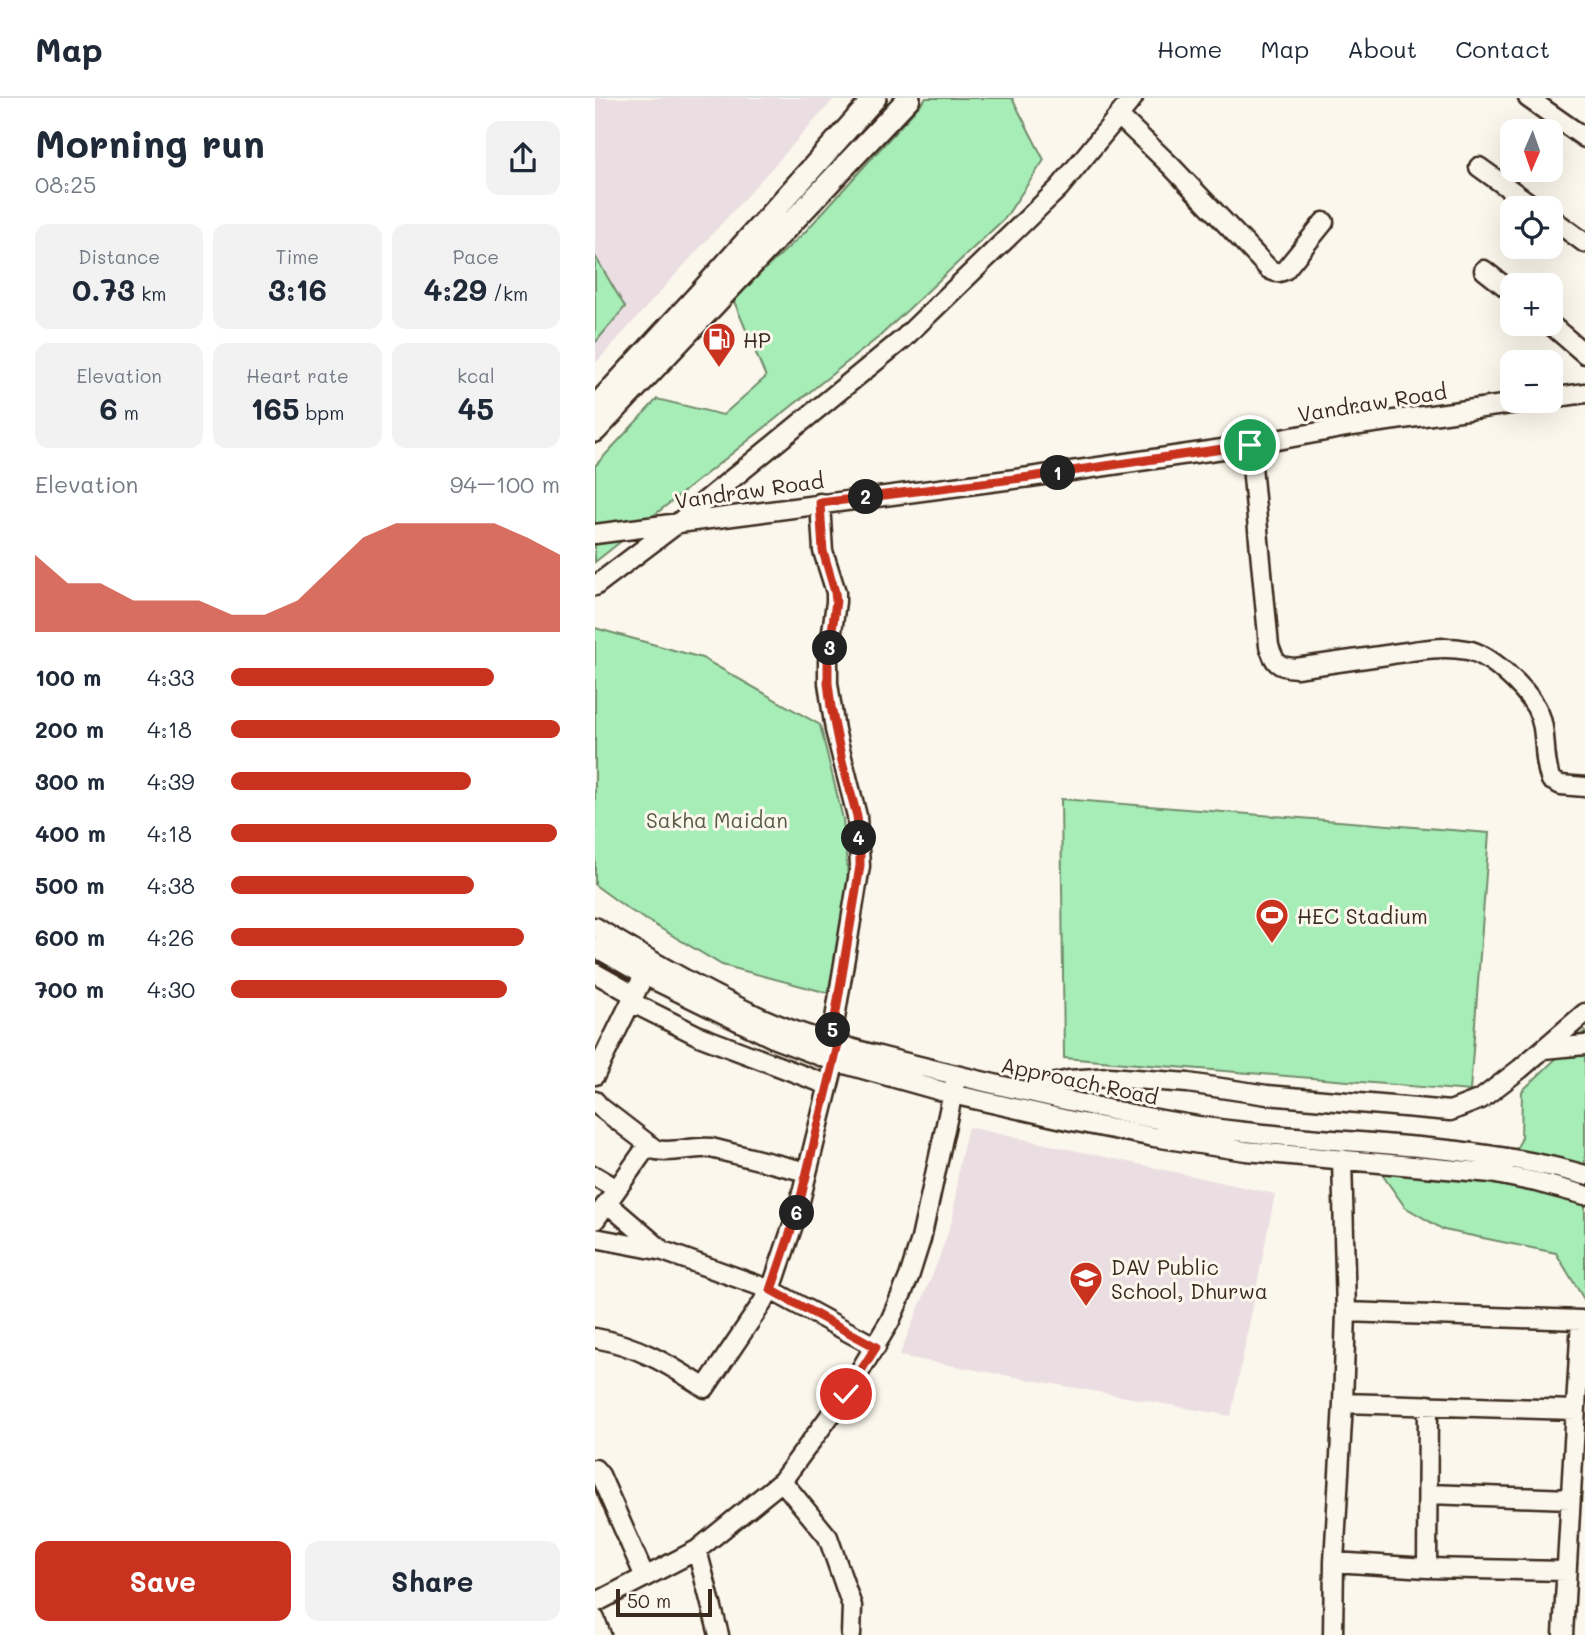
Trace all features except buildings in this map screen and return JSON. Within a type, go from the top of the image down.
[{"type":"main road","points":[[595,407],[875,98]]},
{"type":"main road","points":[[595,431],[909,98]]},
{"type":"street","points":[[595,586],[678,523],[904,338],[1059,188],[1133,98]]},
{"type":"street","points":[[1528,98],[1583,135]]},
{"type":"street","points":[[1119,117],[1171,166],[1275,273],[1285,270],[1324,222]]},
{"type":"street","points":[[1479,167],[1520,196]]},
{"type":"street","points":[[1563,227],[1585,243]]},
{"type":"street","points":[[1484,270],[1500,283]]},
{"type":"street","points":[[1563,335],[1585,354]]},
{"type":"street","points":[[1563,396],[1585,393]]},
{"type":"street","name":"Vandraw Road","points":[[595,534],[1030,477],[1500,405]]},
{"type":"street","points":[[1250,445],[1269,646],[1273,659],[1279,666],[1296,668],[1424,649],[1468,650],[1483,655],[1523,689],[1536,707],[1544,733],[1546,764],[1551,780],[1561,785],[1585,787]]},
{"type":"street","points":[[595,1338],[647,1353],[705,1388],[771,1290],[797,1213],[835,1049],[860,866],[857,816],[839,751],[828,683],[828,661],[836,601],[823,551],[820,503]]},
{"type":"street","name":"Approach Road","points":[[595,927],[648,969]]},
{"type":"street","name":"Approach Road","points":[[595,947],[648,969],[775,1039],[835,1049],[1170,1122],[1507,1158],[1585,1175]]},
{"type":"street","points":[[595,1075],[648,969]]},
{"type":"street","points":[[595,973],[699,1036],[828,1085]]},
{"type":"street","points":[[1025,1091],[1069,1080],[1109,1077],[1188,1083],[1267,1095],[1450,1111],[1481,1099],[1585,1013]]},
{"type":"street","points":[[1544,1049],[1585,1045]]},
{"type":"street","name":"Approach Road","points":[[835,1049],[953,1094],[1154,1137],[1246,1151],[1491,1173],[1585,1195]]},
{"type":"street","points":[[595,1603],[697,1550],[782,1480],[846,1394],[890,1321],[921,1239],[956,1076]]},
{"type":"street","points":[[595,1101],[656,1150],[663,1152],[697,1147],[711,1148],[807,1172]]},
{"type":"street","points":[[595,1220],[648,1145]]},
{"type":"street","points":[[1333,1635],[1346,1311],[1342,1159]]},
{"type":"street","points":[[595,1176],[663,1251]]},
{"type":"street","points":[[595,1238],[663,1251],[771,1290],[876,1347]]},
{"type":"street","points":[[1346,1311],[1581,1320],[1576,1409],[1579,1460],[1570,1499],[1563,1635]]},
{"type":"street","points":[[1343,1403],[1576,1409]]},
{"type":"street","points":[[1427,1567],[1429,1405]]},
{"type":"street","points":[[595,1469],[645,1577]]},
{"type":"street","points":[[782,1480],[828,1537],[852,1606],[852,1635]]},
{"type":"street","points":[[1428,1494],[1570,1499]]},
{"type":"street","points":[[697,1550],[719,1635]]},
{"type":"street","points":[[1334,1562],[1566,1571]]},
{"type":"street","points":[[595,1619],[601,1635]]},
{"type":"shaded area","points":[[595,98],[835,98],[595,364]]},
{"type":"shaded area","name":"DAV Public School, Dhurwa","points":[[968,1127],[1275,1194],[1231,1416],[899,1356],[953,1217],[959,1165]]},
{"type":"green space","points":[[926,98],[1012,98],[1044,160],[1005,218],[879,337],[595,562],[595,466],[657,399],[723,415],[766,377],[733,299],[805,232]]},
{"type":"green space","points":[[595,256],[625,307],[595,343]]},
{"type":"green space","name":"Sakha Maidan","points":[[595,628],[702,658],[820,725],[843,819],[849,889],[828,993],[722,965],[628,909],[595,885]]},
{"type":"green space","name":"HEC Stadium","points":[[1061,799],[1489,833],[1470,1091],[1064,1058]]},
{"type":"green space","points":[[1585,1031],[1585,1301],[1556,1253],[1444,1230],[1405,1207],[1381,1173],[1498,1181],[1521,1140],[1522,1091]]},
{"type":"place","name":"HP","points":[[719,369]]},
{"type":"place","name":"HEC Stadium","points":[[1272,945]]},
{"type":"place","name":"DAV Public School, Dhurwa","points":[[1086,1308]]},
{"type":"route","points":[[846,1394],[876,1347],[771,1290],[797,1213],[838,1045],[831,1042],[860,866],[857,816],[835,730],[828,683],[828,661],[836,601],[821,540],[820,503],[1030,477],[1250,445]]}]
